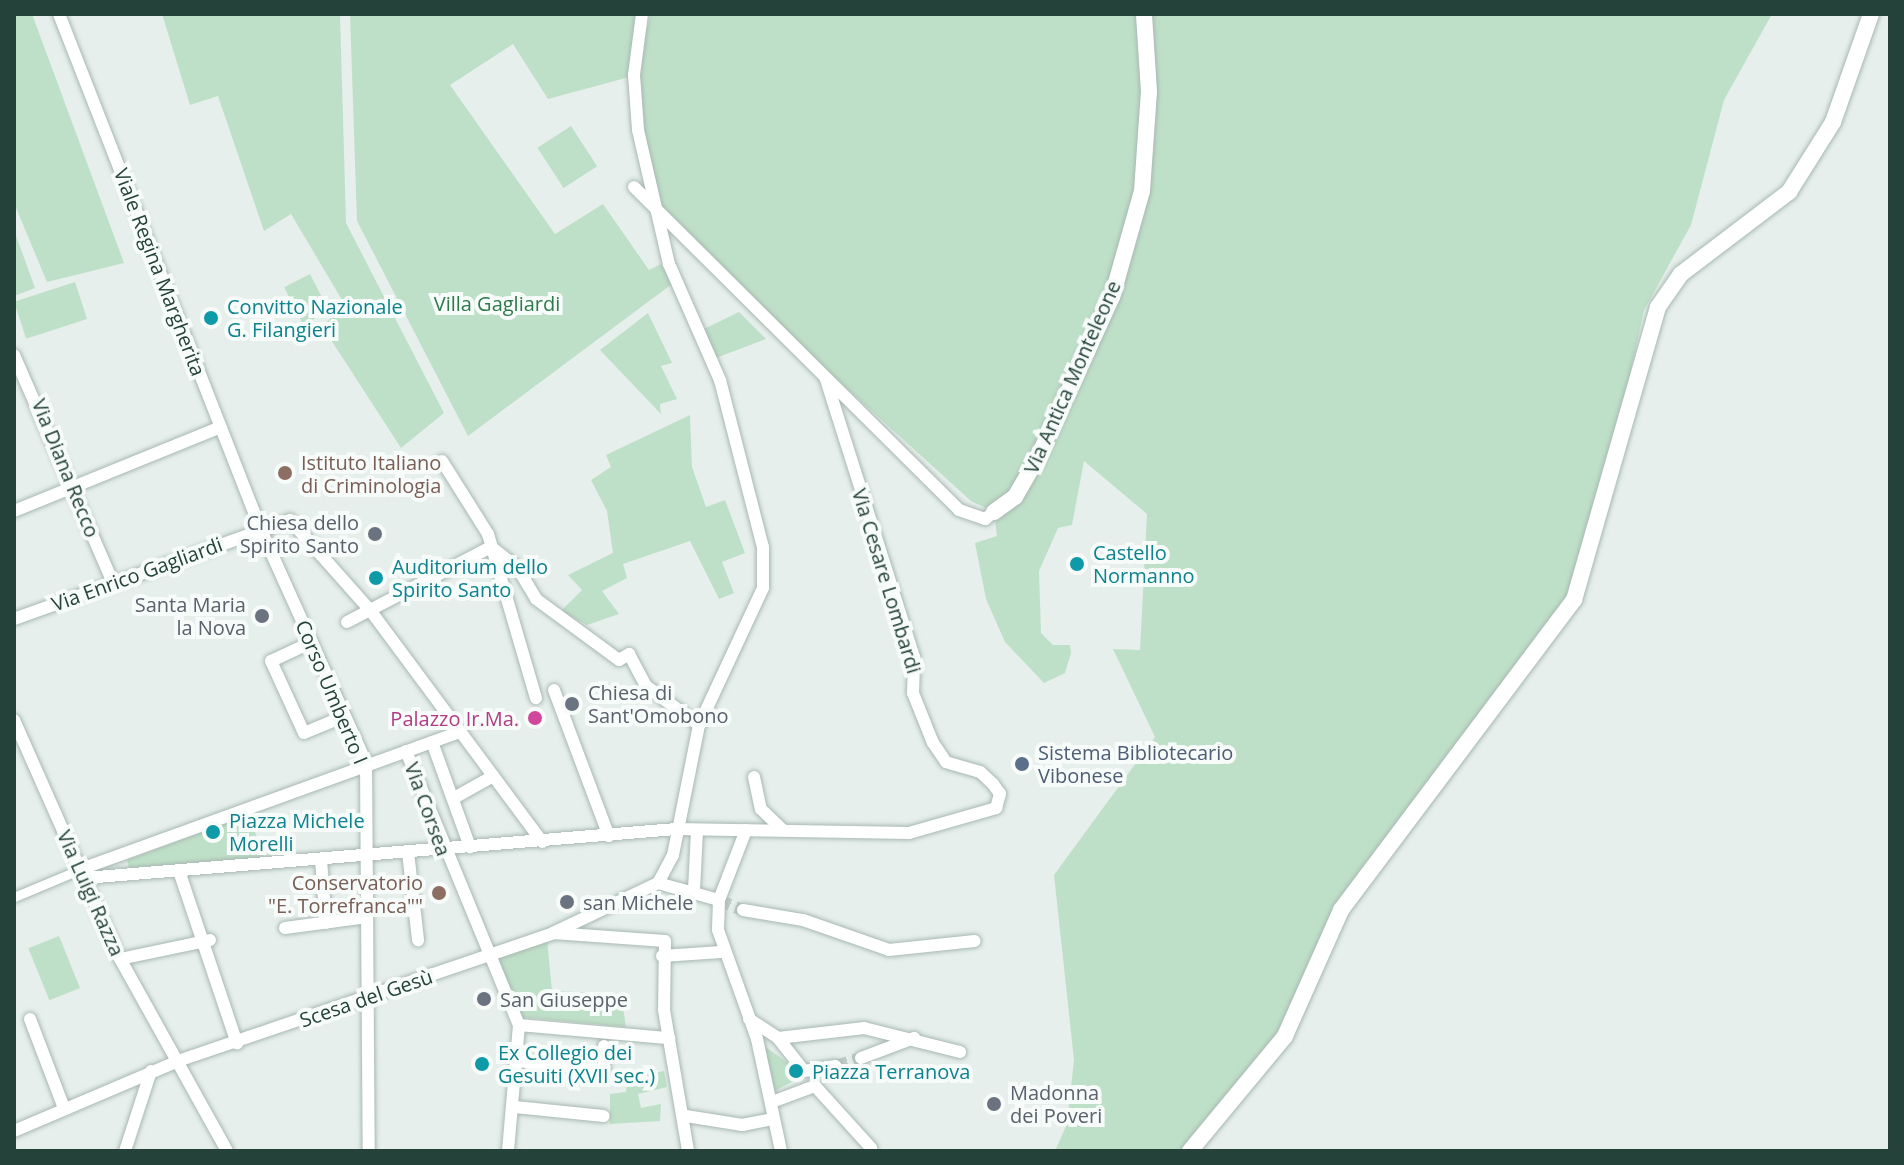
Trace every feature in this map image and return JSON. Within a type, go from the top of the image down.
[{"type":"street","name":"Viale Regina Margherita","points":[[59,14],[261,530]]},
{"type":"street","points":[[642,14],[634,75],[638,130],[669,264],[720,380],[755,521],[763,588],[699,725],[676,829],[658,883]]},
{"type":"street","name":"Via Antica Monteleone","points":[[634,187],[659,218],[959,510],[985,519],[1015,497],[1038,457],[1112,297],[1142,191],[1149,92],[1144,14]]},
{"type":"street","points":[[1190,1151],[1294,1023],[1341,910],[1574,600],[1592,558],[1658,307],[1681,274],[1789,192],[1833,122],[1871,14]]},
{"type":"street","name":"Via Diana Recco","points":[[14,355],[75,487],[113,583]]},
{"type":"street","name":"Via Cesare Lombardi","points":[[783,830],[909,833],[981,816],[996,808],[1000,794],[980,772],[946,762],[933,743],[913,693],[914,657],[826,379]]},
{"type":"street","points":[[14,511],[221,427]]},
{"type":"street","points":[[442,461],[491,547],[536,698]]},
{"type":"street","name":"Via Enrico Gagliardi","points":[[14,619],[290,520],[370,610]]},
{"type":"street","name":"Corso Umberto I","points":[[261,530],[366,763],[369,1151]]},
{"type":"street","points":[[491,547],[517,567],[536,599],[624,657],[646,686],[699,725]]},
{"type":"street","points":[[347,622],[491,547]]},
{"type":"street","points":[[370,610],[542,842]]},
{"type":"street","points":[[312,642],[271,661],[304,733],[345,716]]},
{"type":"street","points":[[554,690],[609,836]]},
{"type":"street","name":"Via Luigi Razza","points":[[14,720],[120,959],[227,1151]]},
{"type":"street","points":[[14,897],[83,874],[366,763],[460,732]]},
{"type":"street","points":[[432,742],[470,847]]},
{"type":"street","name":"Via Corsea","points":[[406,751],[486,955],[519,1025]]},
{"type":"street","points":[[454,798],[493,776]]},
{"type":"street","points":[[754,777],[761,809],[783,830]]},
{"type":"street","points":[[83,874],[179,871],[676,829],[783,830]]},
{"type":"street","points":[[694,890],[697,830]]},
{"type":"street","points":[[746,830],[719,900],[721,952],[749,1019],[772,1102],[772,1119],[781,1151]]},
{"type":"street","points":[[408,852],[418,940]]},
{"type":"street","points":[[321,860],[326,923]]},
{"type":"street","points":[[179,871],[237,1043]]},
{"type":"street","points":[[553,933],[658,883],[694,890],[719,900]]},
{"type":"street","points":[[743,910],[803,920],[889,950],[975,941]]},
{"type":"street","points":[[285,928],[367,917]]},
{"type":"street","points":[[553,933],[665,941],[662,956],[669,1038],[686,1116],[688,1151]]},
{"type":"street","name":"Scesa del Gesù","points":[[14,1131],[178,1061],[553,933]]},
{"type":"street","points":[[120,959],[205,941]]},
{"type":"street","points":[[662,956],[721,952]]},
{"type":"street","points":[[30,1019],[64,1108]]},
{"type":"street","points":[[749,1019],[778,1038],[804,1071],[836,1066]]},
{"type":"street","points":[[508,1151],[515,1107],[519,1025],[669,1038]]},
{"type":"street","points":[[778,1038],[864,1028],[917,1037],[960,1052]]},
{"type":"street","points":[[861,1058],[917,1037]]},
{"type":"street","points":[[517,1061],[604,1070],[604,1046]]},
{"type":"street","points":[[125,1151],[151,1071]]},
{"type":"street","points":[[772,1102],[815,1086],[871,1148]]},
{"type":"street","points":[[515,1107],[604,1116]]},
{"type":"street","points":[[686,1116],[742,1125],[772,1119]]},
{"type":"green space","points":[[14,14],[32,14],[124,263],[47,282],[14,203]]},
{"type":"green space","points":[[162,14],[340,14],[346,223],[444,413],[401,448],[322,326],[345,305],[291,214],[264,231],[218,96],[190,105]]},
{"type":"green space","name":"Villa Gagliardi","points":[[350,14],[635,14],[635,71],[651,14],[1772,14],[1724,100],[1691,225],[1644,310],[1587,573],[1351,897],[1302,1010],[1190,1151],[1055,1151],[1067,1124],[1074,1060],[1054,875],[1155,737],[1113,649],[1140,650],[1147,514],[1084,461],[1072,525],[1058,528],[1039,571],[1041,633],[1053,645],[1070,645],[1071,653],[1065,673],[1044,683],[1005,642],[986,599],[975,543],[997,536],[994,512],[971,501],[659,218],[633,76],[548,99],[513,44],[450,85],[555,234],[603,204],[649,270],[661,264],[672,284],[468,436],[357,221]]},
{"type":"green space","points":[[571,126],[597,166],[564,188],[537,148]]},
{"type":"green space","points":[[14,230],[35,288],[14,296]]},
{"type":"green space","points":[[310,274],[329,311],[303,325],[284,287]]},
{"type":"green space","points":[[75,282],[87,319],[26,339],[14,302]]},
{"type":"green space","points":[[739,312],[766,339],[716,358],[704,329]]},
{"type":"green space","points":[[648,313],[672,363],[661,366],[677,399],[660,404],[661,414],[600,350]]},
{"type":"green space","points":[[690,415],[692,467],[706,507],[725,500],[745,553],[722,562],[734,593],[719,599],[690,541],[623,564],[627,578],[602,591],[619,614],[587,625],[561,611],[582,590],[568,575],[613,553],[607,511],[591,480],[611,467],[606,455]]},
{"type":"green space","points":[[249,815],[264,858],[129,868],[127,860]]},
{"type":"green space","points":[[59,936],[80,988],[49,1000],[28,948]]},
{"type":"green space","points":[[547,939],[552,991],[621,994],[626,1027],[521,1017],[493,959]]},
{"type":"green space","points":[[763,1045],[805,1075],[773,1092]]},
{"type":"green space","points":[[664,1071],[667,1087],[638,1094],[641,1108],[661,1104],[660,1121],[610,1124],[610,1094],[626,1092],[628,1078]]},
{"type":"tunnel","points":[[719,900],[743,910]]},
{"type":"tunnel","points":[[836,1066],[861,1058]]},
{"type":"place","name":"Convitto Nazionale G. Filangieri","points":[[211,318]]},
{"type":"place","name":"Istituto Italiano di Criminologia","points":[[285,473]]},
{"type":"place","name":"Chiesa dello Spirito Santo","points":[[375,534]]},
{"type":"place","name":"Castello Normanno","points":[[1077,564]]},
{"type":"place","name":"Auditorium dello Spirito Santo","points":[[376,578]]},
{"type":"place","name":"Santa Maria la Nova","points":[[262,616]]},
{"type":"place","name":"Chiesa di Sant'Omobono","points":[[572,704]]},
{"type":"place","name":"Palazzo Ir.Ma.","points":[[535,718]]},
{"type":"place","name":"Sistema Bibliotecario Vibonese","points":[[1022,764]]},
{"type":"place","name":"Piazza Michele Morelli","points":[[213,832]]},
{"type":"place","name":"Conservatorio \"E. Torrefranca\"\"","points":[[439,893]]},
{"type":"place","name":"san Michele","points":[[567,902]]},
{"type":"place","name":"San Giuseppe","points":[[484,999]]},
{"type":"place","name":"Ex Collegio dei Gesuiti (XVII sec.)","points":[[482,1064]]},
{"type":"place","name":"Piazza Terranova","points":[[796,1071]]},
{"type":"place","name":"Madonna dei Poveri","points":[[994,1104]]}]
